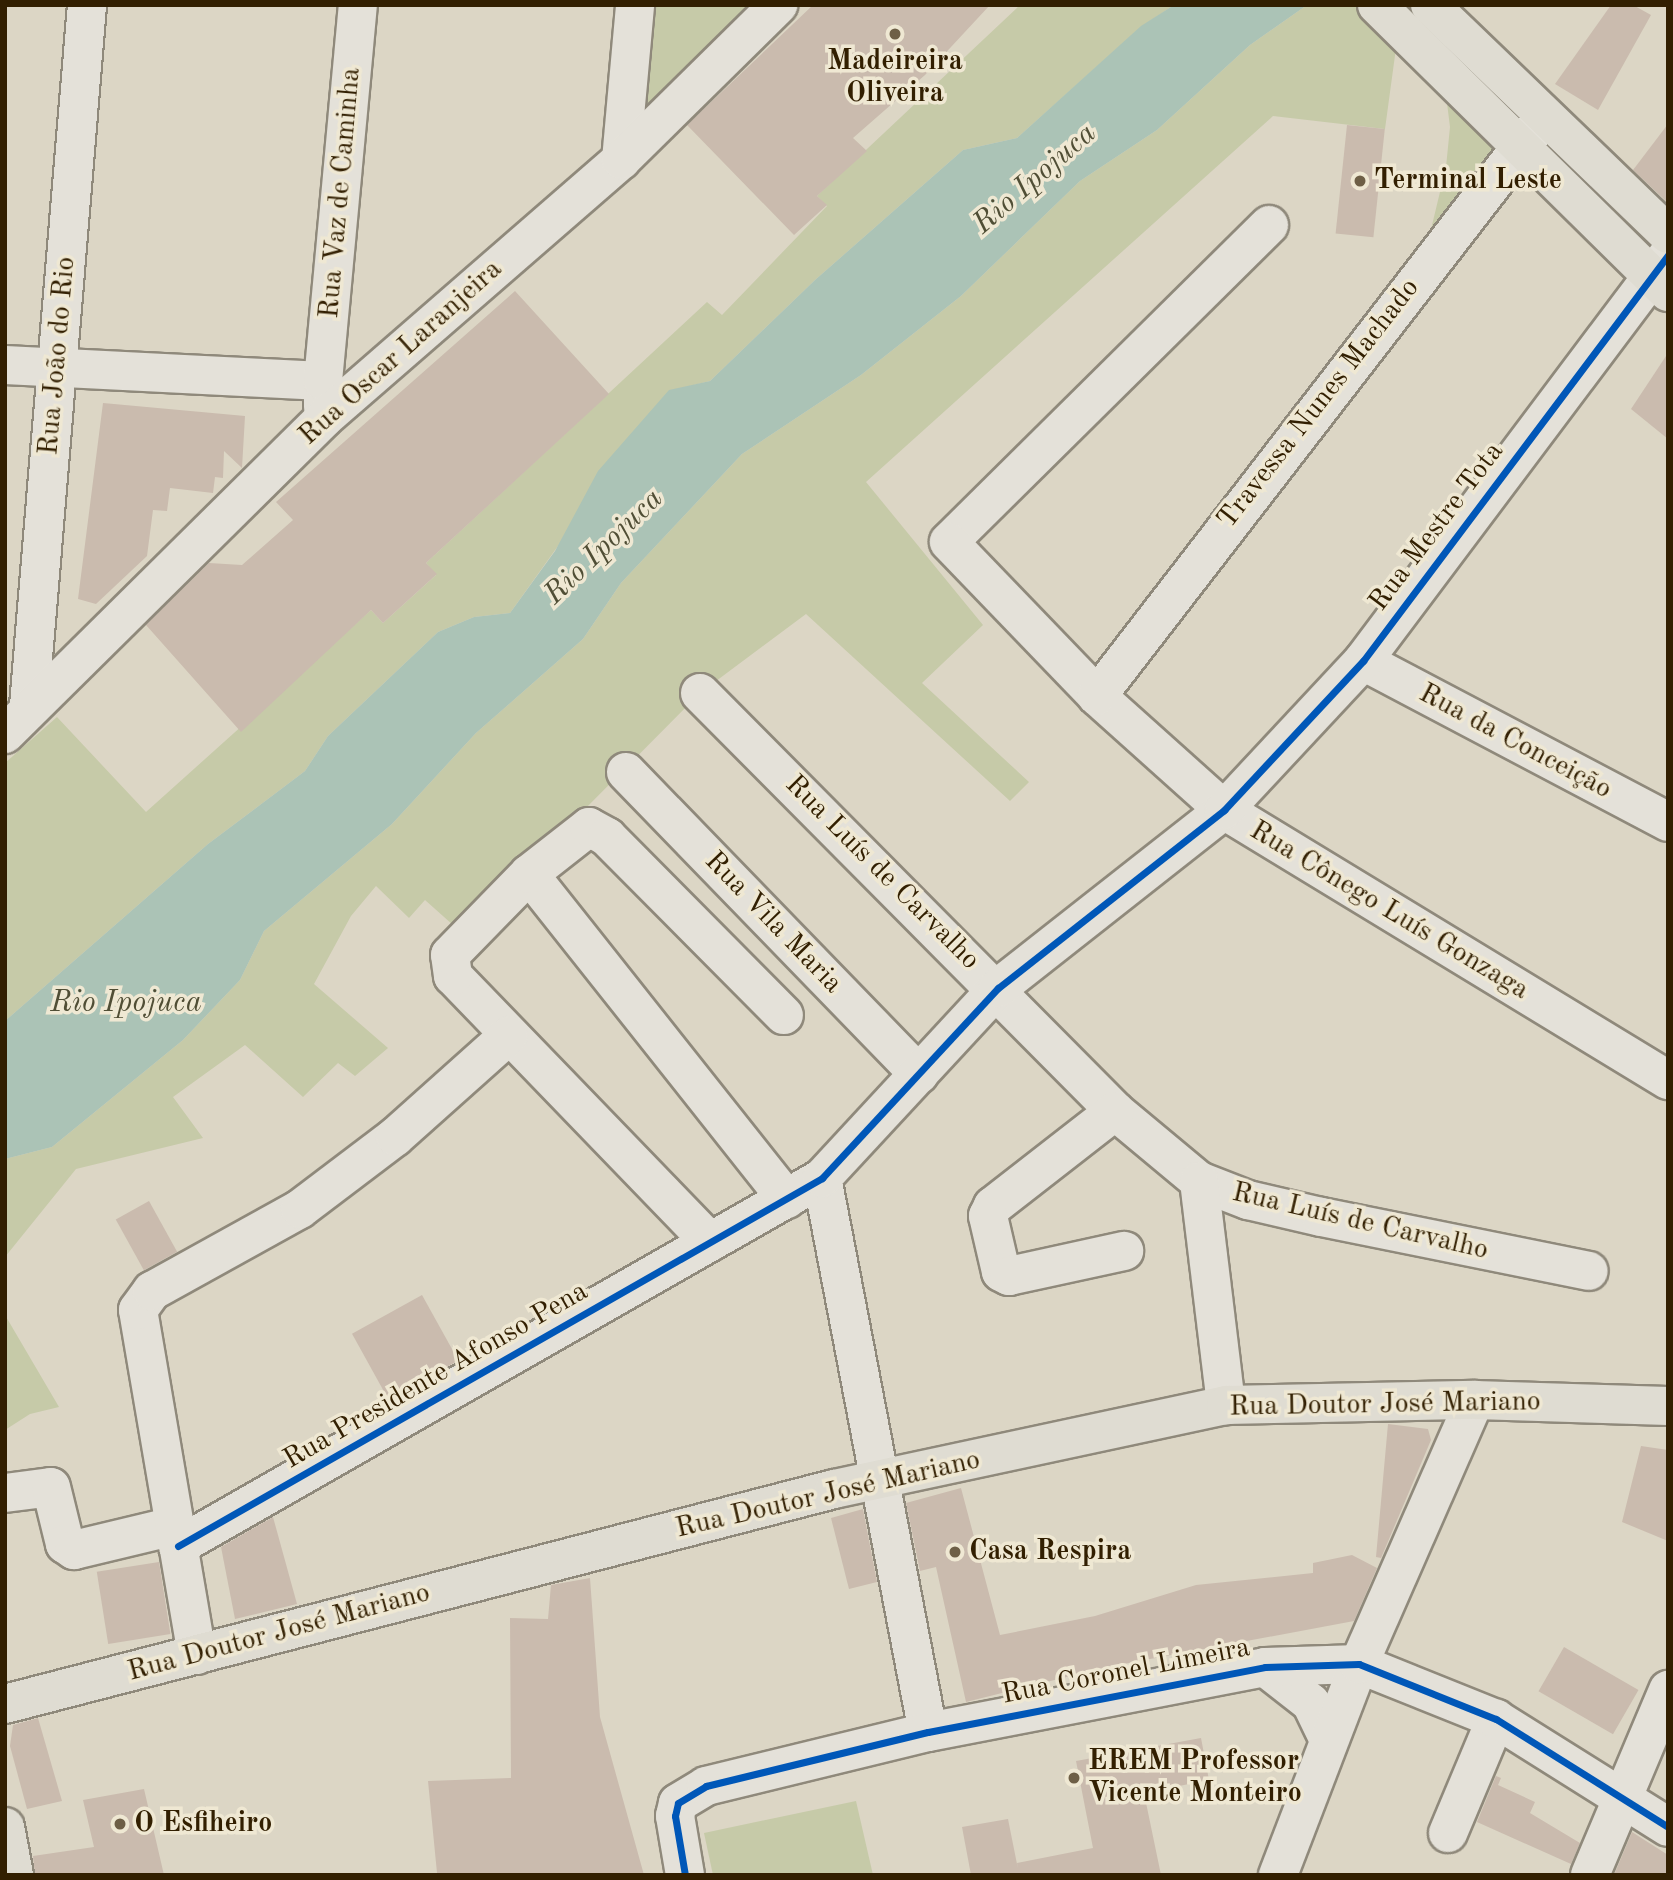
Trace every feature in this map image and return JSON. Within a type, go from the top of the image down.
[{"type":"main road","points":[[1377,5],[1668,234]]},
{"type":"main road","points":[[1430,5],[1534,130],[1662,274]]},
{"type":"main road","name":"Rua Doutor José Mariano","points":[[5,1704],[883,1481],[1226,1405],[1475,1400],[1668,1406]]},
{"type":"main road","points":[[5,1827],[14,1875]]},
{"type":"street","name":"Rua João do Rio","points":[[17,720],[56,369],[88,5]]},
{"type":"street","name":"Rua Vaz de Caminha","points":[[323,419],[323,381],[358,5]]},
{"type":"street","points":[[621,160],[635,5]]},
{"type":"street","name":"Rua Oscar Laranjeira","points":[[17,720],[323,419],[621,160],[778,5]]},
{"type":"street","name":"Travessa Nunes Machado","points":[[1097,696],[1534,130]]},
{"type":"street","name":"Rua Cônego Luís Gonzaga","points":[[1269,225],[949,542],[1097,696],[1224,810],[1668,1080]]},
{"type":"street","name":"Rua Mestre Tota","points":[[1224,810],[1363,661],[1662,274]]},
{"type":"street","points":[[5,365],[323,381]]},
{"type":"street","name":"Rua da Conceição","points":[[1363,661],[1668,822]]},
{"type":"street","name":"Rua Luís de Carvalho","points":[[700,693],[998,988],[1115,1111],[1199,1181],[1248,1200],[1321,1217],[1589,1271]]},
{"type":"street","name":"Rua Vila Maria","points":[[626,772],[919,1074]]},
{"type":"street","name":"Rua Presidente Afonso Pena","points":[[5,1493],[51,1487],[65,1544],[74,1550],[176,1536],[787,1199],[822,1178],[998,988],[1224,810]]},
{"type":"street","points":[[710,1242],[508,1036],[453,976],[450,955],[529,874],[583,829],[607,837],[784,1014]]},
{"type":"street","points":[[529,874],[787,1199]]},
{"type":"street","points":[[197,1655],[136,1321],[143,1300],[300,1209],[395,1137],[508,1036]]},
{"type":"street","points":[[1115,1111],[993,1206],[988,1216],[1001,1272],[1009,1276],[1124,1251]]},
{"type":"street","points":[[822,1178],[883,1481],[928,1732]]},
{"type":"street","points":[[1199,1181],[1226,1405]]},
{"type":"street","points":[[1278,1875],[1359,1664],[1475,1400]]},
{"type":"street","name":"Rua Coronel Limeira","points":[[685,1875],[675,1816],[688,1792],[928,1732],[1265,1667],[1359,1664],[1496,1719],[1668,1827]]},
{"type":"street","name":"Rua Coronel Limeira","points":[[1265,1667],[1311,1703],[1329,1740]]},
{"type":"street","points":[[1590,1875],[1668,1690]]},
{"type":"street","points":[[1447,1833],[1496,1719]]},
{"type":"shaded area","points":[[651,5],[773,5],[643,134]]},
{"type":"shaded area","points":[[1020,5],[1174,5],[1141,27],[1017,138],[963,150],[815,280],[710,381],[669,391],[510,613],[474,617],[438,632],[328,736],[305,771],[208,844],[5,1021],[5,763],[57,717],[146,812],[371,610],[383,623],[436,575],[426,563],[707,302],[722,315],[827,206],[817,196]]},
{"type":"shaded area","points":[[1307,5],[1371,5],[1396,48],[1385,129],[1273,116],[866,482],[983,625],[922,683],[1029,782],[1010,801],[806,614],[700,693],[462,933],[425,900],[409,918],[376,886],[351,916],[314,984],[388,1048],[355,1076],[338,1063],[303,1097],[245,1045],[173,1097],[203,1138],[76,1169],[5,1257],[5,1159],[52,1147],[183,1040],[240,980],[264,931],[392,824],[476,733],[583,639],[621,583],[742,454],[861,375],[961,296],[1080,181],[1157,130],[1250,45]]},
{"type":"shaded area","points":[[1444,79],[1502,146],[1426,250],[1446,167],[1450,127]]},
{"type":"shaded area","points":[[5,1315],[59,1407],[30,1414],[5,1430]]},
{"type":"shaded area","points":[[856,1801],[873,1875],[713,1875],[704,1833]]},
{"type":"water","name":"Rio Ipojuca","points":[[1174,5],[1307,5],[1250,45],[1157,130],[1080,181],[961,296],[861,375],[742,454],[621,583],[583,639],[476,733],[392,824],[264,931],[240,980],[183,1040],[52,1147],[5,1159],[5,1021],[208,844],[305,771],[328,736],[438,632],[474,617],[510,613],[555,551],[598,471],[669,390],[710,381],[815,280],[963,150],[1017,138],[1141,26]]},
{"type":"building","points":[[813,5],[990,5],[925,75],[853,138],[867,151],[817,196],[827,205],[794,235],[687,125]]},
{"type":"building","points":[[1611,5],[1633,5],[1651,15],[1598,110],[1555,84]]},
{"type":"building","points":[[1668,124],[1668,203],[1633,170]]},
{"type":"building","name":"Terminal Leste","points":[[1347,125],[1385,129],[1373,237],[1336,233]]},
{"type":"building","points":[[515,291],[609,394],[426,563],[437,574],[383,623],[371,610],[241,732],[146,625],[209,563],[242,565],[293,520],[276,502]]},
{"type":"building","points":[[1668,353],[1668,439],[1631,409]]},
{"type":"building","points":[[103,403],[245,416],[242,468],[224,451],[223,478],[215,477],[213,493],[170,488],[167,511],[153,510],[147,556],[96,604],[78,599]]},
{"type":"building","points":[[149,1201],[177,1252],[144,1270],[116,1219]]},
{"type":"building","points":[[422,1295],[458,1361],[388,1399],[352,1334]]},
{"type":"building","points":[[1388,1424],[1428,1429],[1431,1440],[1381,1558],[1376,1557]]},
{"type":"building","points":[[1641,1446],[1668,1450],[1668,1541],[1622,1522]]},
{"type":"building","points":[[961,1488],[1000,1635],[1095,1616],[1196,1585],[1313,1573],[1313,1563],[1352,1555],[1377,1568],[1354,1621],[1107,1667],[966,1702],[936,1567],[920,1571],[906,1503]]},
{"type":"building","points":[[863,1509],[877,1582],[849,1589],[831,1518]]},
{"type":"building","points":[[273,1517],[297,1604],[235,1619],[221,1547]]},
{"type":"building","points":[[159,1562],[170,1634],[108,1644],[97,1572]]},
{"type":"building","points":[[590,1578],[600,1717],[644,1875],[437,1873],[428,1781],[511,1778],[510,1618],[548,1619],[551,1585]]},
{"type":"building","points":[[1564,1647],[1638,1690],[1613,1734],[1538,1691]]},
{"type":"building","points":[[38,1718],[62,1801],[27,1809],[10,1746],[13,1725]]},
{"type":"building","points":[[1201,1738],[1209,1780],[1144,1793],[1161,1875],[971,1875],[962,1827],[1008,1819],[1018,1869],[1017,1863],[1093,1848],[1076,1761]]},
{"type":"building","points":[[1496,1776],[1501,1778],[1498,1785],[1535,1802],[1530,1813],[1580,1843],[1571,1864],[1477,1822]]},
{"type":"building","name":"O Esfiheiro","points":[[144,1789],[164,1875],[35,1875],[33,1856],[94,1847],[83,1800]]},
{"type":"building","points":[[1632,1832],[1668,1855],[1668,1875],[1614,1875]]},
{"type":"cycle path","points":[[178,1546],[822,1178],[998,988],[1224,810],[1363,661],[1668,255]]},
{"type":"cycle path","points":[[685,1875],[675,1816],[678,1803],[706,1786],[928,1732],[1265,1667],[1359,1664],[1496,1719],[1668,1827]]},
{"type":"place","name":"Madeireira Oliveira","points":[[895,34]]},
{"type":"place","name":"Terminal Leste","points":[[1360,181]]},
{"type":"place","name":"Casa Respira","points":[[955,1552]]},
{"type":"place","name":"EREM Professor Vicente Monteiro","points":[[1074,1778]]},
{"type":"place","name":"O Esfiheiro","points":[[120,1824]]}]
